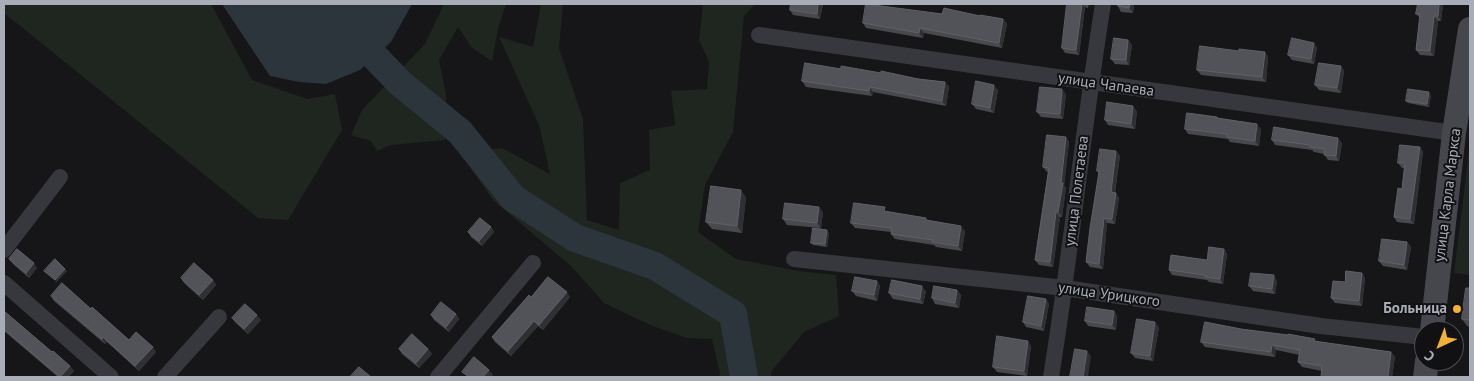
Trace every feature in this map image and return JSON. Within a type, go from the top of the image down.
[{"type":"main road","name":"улица Карла Маркса","points":[[1433,321],[1454,133],[1470,29]]},
{"type":"street","name":"улица Полетаева","points":[[1050,377],[1065,288],[1090,83],[1103,4]]},
{"type":"street","name":"улица Чапаева","points":[[759,35],[1454,133]]},
{"type":"street","points":[[4,250],[60,176]]},
{"type":"street","name":"улица Урицкого","points":[[794,259],[1065,288],[1321,326],[1414,336]]},
{"type":"street","points":[[438,377],[533,263]]},
{"type":"street","points":[[4,283],[111,377]]},
{"type":"street","points":[[165,377],[219,317]]},
{"type":"shaded area","points":[[4,4],[211,4],[252,80],[308,99],[335,94],[342,130],[288,220],[258,218],[4,13]]},
{"type":"shaded area","points":[[222,4],[412,4],[391,42],[360,70],[326,84],[299,82],[270,76]]},
{"type":"shaded area","points":[[444,4],[506,4],[498,29],[492,61],[472,48],[458,27],[439,60],[446,95],[445,140],[391,145],[377,151],[371,141],[351,135],[362,110],[425,44]]},
{"type":"shaded area","points":[[541,4],[563,4],[559,48],[583,119],[587,220],[619,230],[620,183],[650,170],[649,130],[675,125],[671,91],[707,89],[709,62],[699,40],[703,4],[755,4],[744,16],[733,132],[705,185],[698,232],[736,259],[799,271],[836,275],[839,316],[804,332],[771,372],[771,377],[718,377],[720,374],[712,339],[687,338],[650,325],[604,303],[572,267],[493,200],[460,153],[502,148],[550,174],[539,125],[499,37],[533,47]]},
{"type":"shaded area","points":[[1470,143],[1470,275],[1454,273]]},
{"type":"building","points":[[791,4],[818,4],[817,14],[790,10]]},
{"type":"building","points":[[866,4],[942,14],[944,8],[1003,19],[999,43],[920,28],[919,33],[863,23]]},
{"type":"building","points":[[1067,4],[1082,4],[1076,50],[1062,48]]},
{"type":"building","points":[[1118,4],[1130,4],[1129,8],[1118,6]]},
{"type":"building","points":[[1418,4],[1439,4],[1438,16],[1434,16],[1430,51],[1416,50],[1420,14],[1416,14]]},
{"type":"building","points":[[1114,38],[1128,40],[1126,60],[1111,59]]},
{"type":"building","points":[[1292,38],[1314,43],[1311,59],[1288,55]]},
{"type":"building","points":[[1200,46],[1265,52],[1262,77],[1197,70]]},
{"type":"building","points":[[805,63],[841,69],[841,66],[881,73],[881,71],[918,79],[945,82],[942,101],[870,87],[869,91],[802,81]]},
{"type":"building","points":[[1319,63],[1341,66],[1337,88],[1315,85]]},
{"type":"building","points":[[976,81],[994,85],[990,108],[972,104]]},
{"type":"building","points":[[1040,87],[1062,89],[1060,114],[1037,112]]},
{"type":"building","points":[[1408,89],[1429,92],[1427,104],[1406,101]]},
{"type":"building","points":[[1107,102],[1133,106],[1131,124],[1105,120]]},
{"type":"building","points":[[1187,113],[1257,124],[1255,141],[1227,137],[1227,134],[1185,129]]},
{"type":"building","points":[[1274,127],[1338,138],[1336,156],[1324,155],[1325,149],[1310,147],[1310,145],[1272,140]]},
{"type":"building","points":[[1047,135],[1066,137],[1061,183],[1063,183],[1058,212],[1056,212],[1050,262],[1035,260],[1049,168],[1043,167]]},
{"type":"building","points":[[1400,145],[1420,147],[1410,219],[1394,217],[1398,188],[1402,189],[1405,163],[1398,163]]},
{"type":"building","points":[[1100,149],[1116,151],[1111,192],[1116,193],[1112,219],[1104,218],[1099,264],[1086,262],[1099,172],[1097,171]]},
{"type":"building","points":[[711,186],[741,190],[737,226],[706,222]]},
{"type":"building","points":[[785,203],[819,207],[817,223],[783,219]]},
{"type":"building","points":[[854,203],[885,207],[884,211],[961,226],[958,246],[891,234],[892,228],[851,223]]},
{"type":"building","points":[[480,218],[491,227],[479,241],[468,232]]},
{"type":"building","points":[[813,228],[827,230],[825,244],[811,243]]},
{"type":"building","points":[[1382,239],[1407,242],[1404,265],[1379,261]]},
{"type":"building","points":[[1209,247],[1224,249],[1220,279],[1169,270],[1171,255],[1207,260]]},
{"type":"building","points":[[17,249],[34,263],[26,273],[9,259]]},
{"type":"building","points":[[55,259],[65,269],[55,280],[44,271]]},
{"type":"building","points":[[194,263],[213,280],[199,295],[181,278]]},
{"type":"building","points":[[1346,271],[1362,273],[1359,301],[1331,298],[1333,281],[1345,282]]},
{"type":"building","points":[[1251,273],[1274,275],[1272,289],[1249,286]]},
{"type":"building","points":[[548,277],[567,292],[539,325],[534,321],[508,351],[492,337],[529,295],[531,297]]},
{"type":"building","points":[[855,277],[877,281],[874,295],[852,291]]},
{"type":"building","points":[[892,280],[922,286],[920,299],[889,293]]},
{"type":"building","points":[[62,283],[129,340],[136,332],[153,347],[135,366],[103,337],[102,339],[51,296]]},
{"type":"building","points":[[934,286],[957,290],[955,303],[932,298]]},
{"type":"building","points":[[1466,288],[1470,288],[1470,320],[1462,319]]},
{"type":"building","points":[[1028,296],[1046,299],[1041,326],[1023,322]]},
{"type":"building","points":[[441,302],[456,314],[446,327],[431,315]]},
{"type":"building","points":[[245,304],[257,315],[244,329],[232,318]]},
{"type":"building","points":[[1087,307],[1114,311],[1112,325],[1085,321]]},
{"type":"building","points":[[4,311],[70,366],[60,377],[4,329]]},
{"type":"building","points":[[1137,319],[1155,322],[1150,356],[1131,353]]},
{"type":"building","points":[[1205,322],[1391,352],[1388,377],[1321,377],[1322,366],[1298,362],[1300,350],[1272,345],[1271,352],[1201,342]]},
{"type":"building","points":[[412,334],[428,349],[416,363],[399,349]]},
{"type":"building","points":[[997,336],[1028,341],[1024,371],[993,367]]},
{"type":"building","points":[[1075,349],[1087,351],[1083,377],[1070,377]]},
{"type":"building","points":[[474,357],[489,370],[483,377],[469,377],[462,372]]},
{"type":"building","points":[[359,367],[371,377],[350,377]]},
{"type":"waterway","points":[[324,4],[400,83],[460,132],[513,198],[575,238],[655,266],[733,314],[744,377]]},
{"type":"place","name":"Больница","points":[[1457,309]]}]
